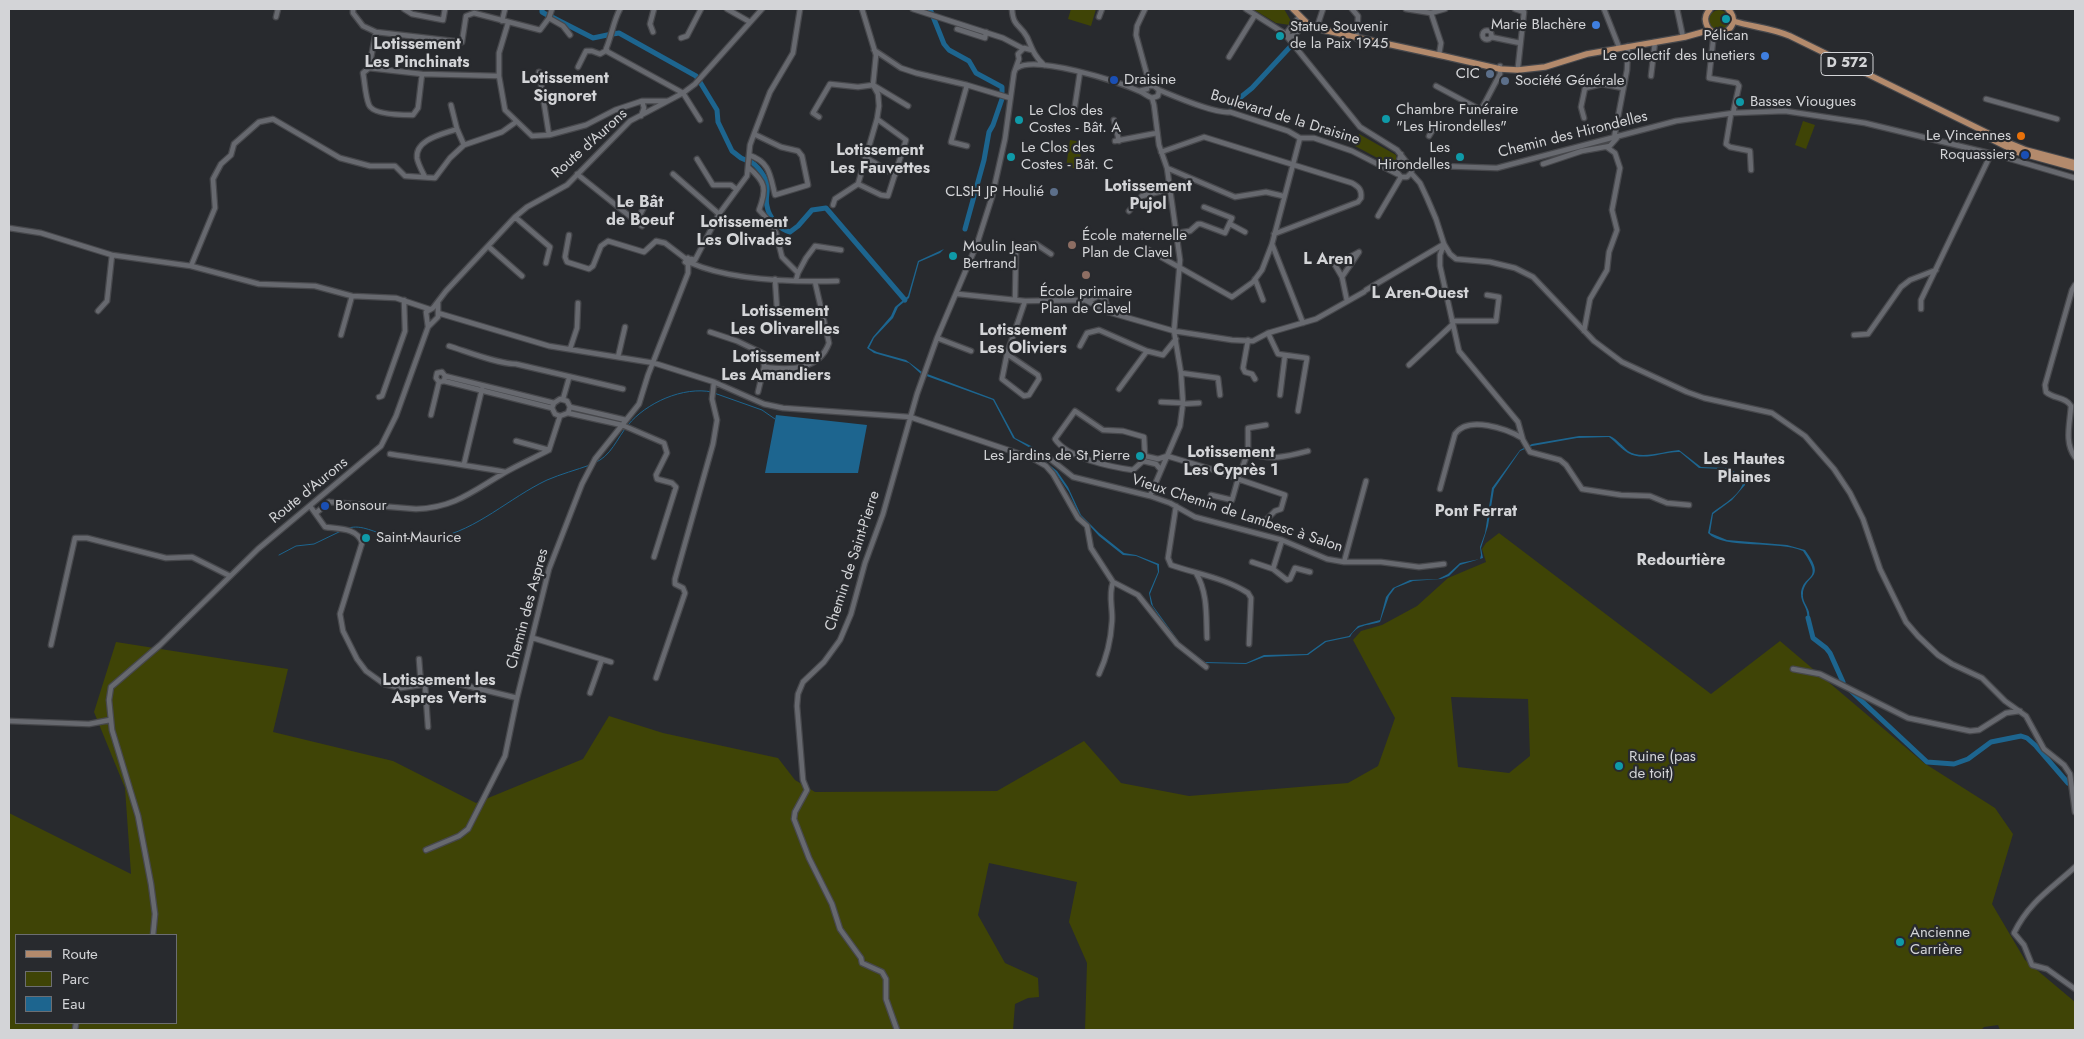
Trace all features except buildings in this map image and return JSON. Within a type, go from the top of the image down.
[{"type":"main road","points":[[1293,9],[1307,22],[1316,27],[1357,39],[1518,70],[1537,68],[1619,47],[1712,31],[1723,33],[1730,28],[1733,21],[1728,9]]},
{"type":"main road","points":[[1697,34],[1706,22],[1707,13],[1710,9]]},
{"type":"main road","name":"D 572","points":[[1733,21],[1790,36],[1943,112],[2008,148],[2075,168]]},
{"type":"main road","points":[[1706,22],[1712,31]]},
{"type":"main road","name":"D 572","points":[[1730,28],[1748,26]]},
{"type":"main road","points":[[1500,67],[1518,67],[1558,62]]},
{"type":"main road","name":"D 572","points":[[1968,125],[2018,147],[2075,162]]},
{"type":"street","points":[[276,17],[278,9]]},
{"type":"street","points":[[353,9],[353,13],[363,26],[376,32],[462,42],[466,16],[474,13],[540,30],[549,18],[552,9]]},
{"type":"street","points":[[404,9],[412,14],[443,20],[445,9]]},
{"type":"street","points":[[502,21],[505,9]]},
{"type":"street","points":[[578,67],[586,51],[592,50],[600,54],[606,50],[613,32],[613,23],[620,9]]},
{"type":"street","points":[[653,32],[650,24],[654,9]]},
{"type":"street","points":[[681,38],[687,36],[701,9]]},
{"type":"street","points":[[727,9],[750,22]]},
{"type":"street","name":"Route d'Aurons","points":[[153,934],[155,914],[138,816],[110,720],[111,687],[160,645],[258,549],[374,454],[385,440],[396,416],[428,327],[428,318],[446,291],[515,218],[527,207],[566,185],[625,126],[683,93],[695,84],[762,9]]},
{"type":"street","points":[[689,261],[695,260],[719,214],[747,176],[754,134],[770,92],[793,52],[800,9]]},
{"type":"street","points":[[833,205],[835,199],[858,184],[878,119],[878,94],[873,84],[876,55],[862,9]]},
{"type":"street","points":[[913,9],[1003,38],[1022,49],[1033,52]]},
{"type":"street","points":[[1012,9],[1016,25],[1027,36],[1033,52],[1045,66]]},
{"type":"street","points":[[1099,17],[1102,9]]},
{"type":"street","points":[[1145,9],[1137,26],[1136,35],[1149,87],[1147,95]]},
{"type":"street","points":[[1246,9],[1288,37],[1359,126],[1401,154],[1408,163],[1410,174],[1417,180],[1436,219],[1444,244],[1450,254],[1456,259],[1490,262],[1515,268],[1533,277],[1607,353],[1622,362],[1704,398],[1772,412],[1806,436],[1834,469],[1850,493],[1863,518],[1880,570],[1906,622],[1918,636],[1952,664],[1982,678],[2005,701],[2026,716],[2044,749],[2067,770],[2073,784],[2072,796],[2075,812]]},
{"type":"street","points":[[1316,27],[1323,9]]},
{"type":"street","points":[[1352,9],[1358,16],[1357,39]]},
{"type":"street","points":[[1406,9],[1431,13],[1446,9]]},
{"type":"street","points":[[1515,9],[1524,12],[1518,67]]},
{"type":"street","points":[[1604,9],[1619,47]]},
{"type":"street","points":[[1677,9],[1683,37]]},
{"type":"street","points":[[1431,13],[1441,43],[1440,55]]},
{"type":"street","points":[[1229,57],[1255,15]]},
{"type":"street","points":[[1288,37],[1288,31],[1300,16]]},
{"type":"street","points":[[549,18],[563,26],[570,34]]},
{"type":"street","points":[[1288,37],[1293,36],[1307,22]]},
{"type":"street","points":[[508,23],[499,53],[499,76],[505,110],[532,136],[549,135],[586,125],[615,110],[642,101],[667,101]]},
{"type":"street","points":[[957,29],[985,38],[986,32]]},
{"type":"street","points":[[1020,30],[1024,38],[1022,49]]},
{"type":"street","points":[[1712,31],[1709,78],[1737,83],[1739,86],[1726,144],[1730,148],[1750,151],[1751,170]]},
{"type":"street","points":[[376,32],[369,68],[363,73],[369,106],[375,112],[413,115],[418,108],[422,74]]},
{"type":"street","points":[[1491,37],[1520,43]]},
{"type":"street","points":[[1651,76],[1655,42]]},
{"type":"street","points":[[1543,164],[1610,146],[1616,137],[1627,70],[1628,46]]},
{"type":"street","name":"Chemin de Saint-Pierre","points":[[897,1030],[886,999],[886,979],[882,972],[862,963],[861,958],[840,930],[832,904],[809,858],[794,820],[795,812],[807,790],[803,780],[797,706],[798,694],[804,682],[824,662],[840,640],[851,614],[865,563],[883,514],[924,374],[937,338],[958,294],[992,197],[1005,139],[1014,73],[1022,49]]},
{"type":"street","points":[[606,50],[683,93],[700,120]]},
{"type":"street","points":[[874,50],[901,68],[916,74],[967,85],[1010,98]]},
{"type":"street","points":[[1017,68],[1033,60],[1033,52]]},
{"type":"street","points":[[1019,59],[1027,63],[1080,72],[1139,90],[1147,95],[1156,95]]},
{"type":"street","points":[[1436,86],[1481,110],[1500,74],[1500,67]]},
{"type":"street","points":[[369,68],[422,74],[499,76]]},
{"type":"street","points":[[539,72],[549,135]]},
{"type":"street","points":[[1074,112],[1080,72]]},
{"type":"street","points":[[819,117],[812,113],[830,84],[858,86],[873,84],[908,106]]},
{"type":"street","points":[[1584,118],[1581,107],[1584,88],[1602,84],[1623,88]]},
{"type":"street","points":[[967,85],[951,142],[967,146]]},
{"type":"street","points":[[1139,90],[1156,86],[1154,105],[1157,133],[1167,168],[1180,267],[1174,331],[1182,374],[1180,426],[1150,496]]},
{"type":"street","name":"Boulevard de la Draisine","points":[[1156,95],[1171,95],[1288,131],[1300,138],[1314,138],[1340,147],[1390,169],[1399,175]]},
{"type":"street","points":[[1986,99],[2057,119]]},
{"type":"street","points":[[641,116],[644,108],[642,101]]},
{"type":"street","points":[[451,105],[457,129],[464,145]]},
{"type":"street","name":"Chemin des Hirondelles","points":[[1398,165],[1408,163],[1418,166],[1496,168],[1676,121],[1732,114],[1785,111],[1864,123],[1991,154],[2075,178]]},
{"type":"street","points":[[858,184],[881,195],[888,196],[906,140],[878,119]]},
{"type":"street","points":[[191,266],[215,208],[213,179],[221,164],[231,154],[234,144],[259,122],[273,120],[340,158],[370,166],[394,166],[405,176],[435,178],[450,158],[464,145],[502,132],[516,122]]},
{"type":"street","points":[[1114,120],[1117,141],[1157,133]]},
{"type":"street","points":[[1429,136],[1437,123]]},
{"type":"street","points":[[424,177],[417,158],[421,144],[457,129]]},
{"type":"street","points":[[749,155],[763,162],[769,171],[776,195],[808,185],[802,156],[798,151],[781,147],[754,134]]},
{"type":"street","points":[[1161,152],[1204,137],[1352,183],[1361,192],[1361,198],[1358,202],[1274,234]]},
{"type":"street","points":[[1145,248],[1232,297],[1255,279],[1262,270],[1272,244],[1300,138]]},
{"type":"street","points":[[1584,331],[1590,299],[1607,270],[1617,230],[1612,210],[1620,168],[1618,157],[1610,150],[1610,146]]},
{"type":"street","points":[[1378,216],[1399,175],[1398,165],[1401,154]]},
{"type":"street","points":[[1920,309],[1921,300],[1962,211],[1991,154]]},
{"type":"street","points":[[866,156],[895,175]]},
{"type":"street","points":[[697,159],[712,185],[731,185],[736,189]]},
{"type":"street","points":[[2048,170],[2050,162]]},
{"type":"street","points":[[1390,169],[1398,165]]},
{"type":"street","points":[[748,166],[761,180],[766,196],[759,210],[771,223],[776,233],[782,257],[798,273]]},
{"type":"street","points":[[1399,175],[1410,174],[1418,166]]},
{"type":"street","points":[[1167,168],[1235,197],[1266,192],[1284,196]]},
{"type":"street","points":[[577,174],[642,226]]},
{"type":"street","points":[[673,174],[719,214]]},
{"type":"street","points":[[1129,211],[1142,196],[1170,189]]},
{"type":"street","points":[[636,222],[649,198]]},
{"type":"street","points":[[1177,233],[1190,231],[1198,224],[1225,233],[1232,218],[1204,207]]},
{"type":"street","points":[[515,218],[550,247],[546,263]]},
{"type":"street","points":[[1230,224],[1246,232]]},
{"type":"street","name":"Vieux Chemin de Lambesc à Salon","points":[[9,228],[41,233],[112,256],[191,266],[259,284],[315,286],[352,296],[404,300],[420,304],[451,317],[549,346],[654,363],[714,382],[753,400],[783,408],[910,417],[1033,457],[1041,456],[1048,458],[1073,477],[1150,496],[1176,506],[1195,517],[1282,540],[1328,559],[1344,562],[1381,562],[1419,567],[1444,564]]},
{"type":"street","points":[[570,235],[565,256],[567,262],[588,268],[593,266],[601,246],[608,240],[644,252],[656,241],[665,243],[689,261],[726,274],[815,282],[837,282]]},
{"type":"street","points":[[1015,300],[1016,250],[1019,247],[1036,244],[1051,254]]},
{"type":"street","points":[[1272,244],[1304,324]]},
{"type":"street","points":[[1089,301],[1108,312],[1174,331],[1252,341],[1268,333],[1316,319],[1444,244]]},
{"type":"street","points":[[1444,244],[1440,255],[1440,266],[1459,351],[1515,417],[1526,447],[1533,453],[1560,460],[1566,465],[1582,489],[1621,495],[1650,496],[1667,503],[1689,505]]},
{"type":"street","points":[[796,280],[806,258],[815,246],[841,250]]},
{"type":"street","points":[[489,247],[522,276]]},
{"type":"street","points":[[1342,277],[1359,252],[1336,266],[1342,277],[1347,301]]},
{"type":"street","points":[[98,311],[107,301],[112,256]]},
{"type":"street","name":"Chemin des Aspres","points":[[426,850],[459,836],[468,829],[505,756],[517,698],[549,569],[582,484],[595,459],[639,404],[648,375],[688,273],[689,261]]},
{"type":"street","points":[[1854,335],[1868,334],[1901,287],[1910,280],[1936,270]]},
{"type":"street","points":[[775,279],[777,309],[790,310]]},
{"type":"street","points":[[1255,279],[1263,300]]},
{"type":"street","points":[[764,367],[801,368],[816,362],[826,352],[829,343],[815,282]]},
{"type":"street","points":[[2075,285],[2045,386],[2046,392],[2050,396],[2066,400],[2071,406],[2068,443],[2075,457]]},
{"type":"street","points":[[958,294],[1026,301],[1089,301],[1098,296],[1105,298],[1108,312]]},
{"type":"street","points":[[1409,365],[1453,323],[1496,321],[1499,297],[1487,295]]},
{"type":"street","points":[[341,335],[352,296]]},
{"type":"street","points":[[379,397],[382,396],[406,331],[404,300]]},
{"type":"street","points":[[1007,354],[1038,376],[1039,379],[1029,395],[1024,396],[1002,379],[1007,354],[1026,301]]},
{"type":"street","points":[[570,349],[577,328],[578,303]]},
{"type":"street","name":"Route d'Aurons","points":[[428,327],[435,319],[433,311]]},
{"type":"street","name":"Vieux Chemin de Lambesc à Salon","points":[[435,319],[451,317]]},
{"type":"street","points":[[428,318],[435,319]]},
{"type":"street","points":[[618,357],[625,327]]},
{"type":"street","points":[[1080,346],[1087,333],[1099,330],[1147,351],[1163,355],[1176,340]]},
{"type":"street","points":[[710,332],[764,354],[764,367],[758,392]]},
{"type":"street","points":[[1268,333],[1278,354],[1307,358],[1298,411]]},
{"type":"street","points":[[937,338],[971,351]]},
{"type":"street","points":[[1248,340],[1243,368],[1245,372],[1252,374],[1255,379]]},
{"type":"street","points":[[449,346],[506,364],[516,364],[622,389]]},
{"type":"street","points":[[1119,389],[1147,351]]},
{"type":"street","points":[[1280,396],[1285,355]]},
{"type":"street","points":[[1182,374],[1218,378],[1220,395]]},
{"type":"street","points":[[443,379],[482,390],[553,405],[563,399],[569,378]]},
{"type":"street","points":[[443,379],[553,405]]},
{"type":"street","points":[[431,415],[443,379]]},
{"type":"street","points":[[656,678],[685,593],[683,588],[675,584],[675,580],[714,444],[716,420],[712,399],[714,382]]},
{"type":"street","points":[[464,464],[482,390]]},
{"type":"street","points":[[563,399],[567,401],[570,407],[568,413]]},
{"type":"street","points":[[1161,402],[1199,403]]},
{"type":"street","points":[[553,405],[555,414],[560,416],[568,413],[622,425],[664,443],[667,453],[656,475],[657,479],[672,483],[676,487],[654,557]]},
{"type":"street","points":[[570,407],[626,420]]},
{"type":"street","points":[[1144,458],[1144,437],[1123,431],[1103,430],[1075,411],[1055,439],[1059,445],[1075,455],[1120,468],[1132,470],[1144,458],[1158,459],[1167,456],[1221,472],[1285,495],[1281,509],[1275,511],[1266,520]]},
{"type":"street","points":[[316,513],[329,502],[416,509],[440,507],[464,497],[505,472],[549,450],[560,416]]},
{"type":"street","points":[[1211,495],[1232,500],[1248,452],[1248,428],[1266,425]]},
{"type":"street","points":[[1440,488],[1455,434],[1459,429],[1484,425],[1498,428],[1522,438]]},
{"type":"street","points":[[516,441],[549,450]]},
{"type":"street","points":[[1248,452],[1263,458],[1308,451]]},
{"type":"street","points":[[390,454],[464,464],[505,472]]},
{"type":"street","points":[[1033,457],[1046,466],[1053,474],[1078,518],[1086,526],[1091,548],[1112,582],[1138,595],[1176,644],[1206,667]]},
{"type":"street","points":[[1144,458],[1156,464],[1161,470]]},
{"type":"street","points":[[1344,562],[1366,481]]},
{"type":"street","points":[[324,494],[329,502]]},
{"type":"street","points":[[310,506],[325,527],[355,532],[360,537],[362,543],[340,614],[343,631],[357,659],[366,671],[384,684],[401,688],[447,681],[517,698]]},
{"type":"street","points":[[1176,506],[1168,558],[1171,565],[1211,576],[1248,593],[1251,598],[1249,644]]},
{"type":"street","points":[[51,645],[76,538],[87,538],[166,558],[192,557],[230,576]]},
{"type":"street","points":[[1273,569],[1282,540]]},
{"type":"street","points":[[1252,562],[1273,569],[1287,580],[1290,579],[1294,568],[1310,572]]},
{"type":"street","points":[[1196,573],[1201,582],[1205,597],[1207,638]]},
{"type":"street","points":[[1099,674],[1104,663],[1112,622],[1110,595],[1112,582]]},
{"type":"street","points":[[533,638],[611,662]]},
{"type":"street","points":[[419,659],[428,727]]},
{"type":"street","points":[[590,693],[602,659]]},
{"type":"street","points":[[1793,669],[1820,674],[1908,718],[1970,731],[1979,730],[2006,713],[2020,711]]},
{"type":"street","points":[[9,721],[89,724],[110,720]]},
{"type":"street","points":[[2075,867],[2035,900],[2014,933],[2024,945],[2032,964],[2047,969],[2075,989]]},
{"type":"green space","points":[[1071,9],[1096,9],[1091,26],[1068,19]]},
{"type":"green space","points":[[1253,9],[1284,9],[1291,21],[1290,25],[1276,23]]},
{"type":"green space","points":[[1719,10],[1726,13],[1729,20],[1726,27],[1719,30],[1712,27],[1709,20],[1712,13]]},
{"type":"green space","points":[[1803,121],[1815,125],[1806,149],[1795,145]]},
{"type":"green space","points":[[1359,134],[1396,155],[1396,160],[1392,163],[1385,162],[1355,146]]},
{"type":"green space","points":[[1070,140],[1082,142],[1079,169],[1066,167]]},
{"type":"green space","points":[[1499,533],[1711,694],[1780,641],[1924,763],[1995,808],[2013,834],[1992,904],[2025,960],[2075,1002],[2075,1030],[2000,1030],[1998,1025],[1984,1027],[1981,1030],[1085,1030],[1087,963],[1069,922],[1077,882],[989,863],[978,915],[1005,963],[1038,978],[1039,997],[1028,998],[1015,1004],[1013,1030],[9,1030],[9,813],[131,874],[125,788],[94,712],[116,642],[288,669],[273,732],[393,761],[476,803],[583,759],[609,716],[663,733],[778,758],[795,780],[815,792],[997,791],[1084,741],[1121,783],[1189,796],[1348,783],[1378,766],[1395,718],[1353,640],[1361,631],[1382,625],[1417,606],[1448,578],[1486,562],[1482,549],[1486,543]],"holes":[[[1451,697],[1528,699],[1530,756],[1509,773],[1458,767]]]},
{"type":"water","points":[[944,249],[940,253],[919,262],[909,298],[898,307],[893,318],[874,338],[869,348],[906,360],[922,372],[994,399],[1015,438],[1033,447],[1042,459],[1057,471],[1068,487],[1081,515],[1099,533],[1124,553],[1136,555],[1159,564],[1159,572],[1150,594],[1153,606],[1180,643],[1205,662],[1246,663],[1264,655],[1307,654],[1325,641],[1349,636],[1358,626],[1380,620],[1386,597],[1393,588],[1410,580],[1438,579],[1448,574],[1460,563],[1479,559],[1460,565],[1449,576],[1441,579],[1413,581],[1395,588],[1389,596],[1380,622],[1359,628],[1350,637],[1326,642],[1308,655],[1264,657],[1246,664],[1204,663],[1191,655],[1176,641],[1151,604],[1149,593],[1158,572],[1157,565],[1136,556],[1123,555],[1099,536],[1079,514],[1069,492],[1056,473],[1038,459],[1032,449],[1013,438],[993,400],[921,374],[909,363],[874,353],[867,348],[873,337],[891,316],[895,307],[908,296],[918,261]]},
{"type":"water","points":[[776,415],[867,425],[858,473],[765,473]]},
{"type":"water","points":[[1579,436],[1610,436],[1633,454],[1646,455],[1679,450],[1701,467],[1726,468],[1746,477],[1745,485],[1732,500],[1713,514],[1710,533],[1727,540],[1787,545],[1805,550],[1815,572],[1803,593],[1809,612],[1810,628],[1801,594],[1805,582],[1813,573],[1803,551],[1780,546],[1726,541],[1708,533],[1712,513],[1741,489],[1744,477],[1724,469],[1699,468],[1680,452],[1647,456],[1634,456],[1609,437],[1577,438],[1532,446],[1520,451],[1494,489],[1488,526],[1481,548],[1483,558],[1480,559],[1480,547],[1485,533],[1492,488],[1520,450],[1532,444]]},
{"type":"waterway","points":[[542,9],[542,12],[549,16]]},
{"type":"waterway","points":[[930,9],[944,44],[949,50],[969,61],[976,73],[1002,87],[1002,92]]},
{"type":"waterway","points":[[550,16],[593,38],[612,34]]},
{"type":"waterway","points":[[613,34],[619,33],[696,76],[698,79]]},
{"type":"waterway","points":[[1231,105],[1252,88],[1290,47]]},
{"type":"waterway","points":[[700,82],[717,110],[718,122],[732,151],[748,161]]},
{"type":"waterway","points":[[965,229],[984,160],[989,132],[1002,99]]},
{"type":"waterway","points":[[749,161],[758,168],[765,179],[768,210],[778,226],[790,232],[812,210],[826,208],[905,300]]},
{"type":"waterway","points":[[594,463],[609,452],[624,430],[636,417],[655,403],[677,394],[701,391],[712,392]]},
{"type":"waterway","points":[[714,393],[762,410],[775,419]]},
{"type":"waterway","points":[[346,529],[361,527],[386,535],[411,539],[436,538],[451,534],[479,521],[547,480],[590,465]]},
{"type":"waterway","points":[[279,555],[296,546],[314,544],[341,531]]},
{"type":"waterway","points":[[1808,618],[1813,638],[1830,653],[1843,682]]},
{"type":"waterway","points":[[1850,690],[1927,762],[1954,764],[1968,759],[1991,742],[2021,736],[2027,738],[2036,746],[2068,783]]},
{"type":"place","name":"Pélican","points":[[1726,19]]},
{"type":"place","name":"Marie Blachère","points":[[1596,25]]},
{"type":"place","name":"Statue Souvenir de la Paix 1945","points":[[1280,36]]},
{"type":"place","name":"Le collectif des lunetiers","points":[[1765,56]]},
{"type":"place","name":"CIC","points":[[1490,74]]},
{"type":"place","name":"Draisine","points":[[1114,80]]},
{"type":"place","name":"Société Générale","points":[[1505,81]]},
{"type":"place","name":"Basses Viougues","points":[[1740,102]]},
{"type":"place","name":"Chambre Funéraire \"Les Hirondelles\"","points":[[1386,119]]},
{"type":"place","name":"Le Clos des Costes - Bât. A","points":[[1019,120]]},
{"type":"place","name":"Le Vincennes","points":[[2021,136]]},
{"type":"place","name":"Roquassiers","points":[[2025,155]]},
{"type":"place","name":"Le Clos des Costes - Bât. C","points":[[1011,157]]},
{"type":"place","name":"Les Hirondelles","points":[[1460,157]]},
{"type":"place","name":"CLSH JP Houlié","points":[[1054,192]]},
{"type":"place","name":"École maternelle Plan de Clavel","points":[[1072,245]]},
{"type":"place","name":"Moulin Jean Bertrand","points":[[953,256]]},
{"type":"place","name":"École primaire Plan de Clavel","points":[[1086,275]]},
{"type":"place","name":"Les Jardins de St Pierre","points":[[1140,456]]},
{"type":"place","name":"Bonsour","points":[[325,506]]},
{"type":"place","name":"Saint-Maurice","points":[[366,538]]},
{"type":"place","name":"Ruine (pas de toit)","points":[[1619,766]]},
{"type":"place","name":"Ancienne Carrière","points":[[1900,942]]},
{"type":"district","name":"Lotissement Les Pinchinats","points":[[417,54]]},
{"type":"district","name":"Lotissement Signoret","points":[[565,88]]},
{"type":"district","name":"Lotissement Les Fauvettes","points":[[880,160]]},
{"type":"district","name":"Lotissement Pujol","points":[[1148,196]]},
{"type":"district","name":"Le Bât de Boeuf","points":[[640,212]]},
{"type":"district","name":"Lotissement Les Olivades","points":[[744,232]]},
{"type":"district","name":"L Aren","points":[[1328,260]]},
{"type":"district","name":"L Aren-Ouest","points":[[1420,294]]},
{"type":"district","name":"Lotissement Les Olivarelles","points":[[785,321]]},
{"type":"district","name":"Lotissement Les Oliviers","points":[[1023,340]]},
{"type":"district","name":"Lotissement Les Amandiers","points":[[776,367]]},
{"type":"district","name":"Lotissement Les Cyprès 1","points":[[1231,462]]},
{"type":"district","name":"Les Hautes Plaines","points":[[1744,469]]},
{"type":"district","name":"Pont Ferrat","points":[[1476,512]]},
{"type":"district","name":"Redourtière","points":[[1681,561]]},
{"type":"district","name":"Lotissement les Aspres Verts","points":[[439,690]]}]
